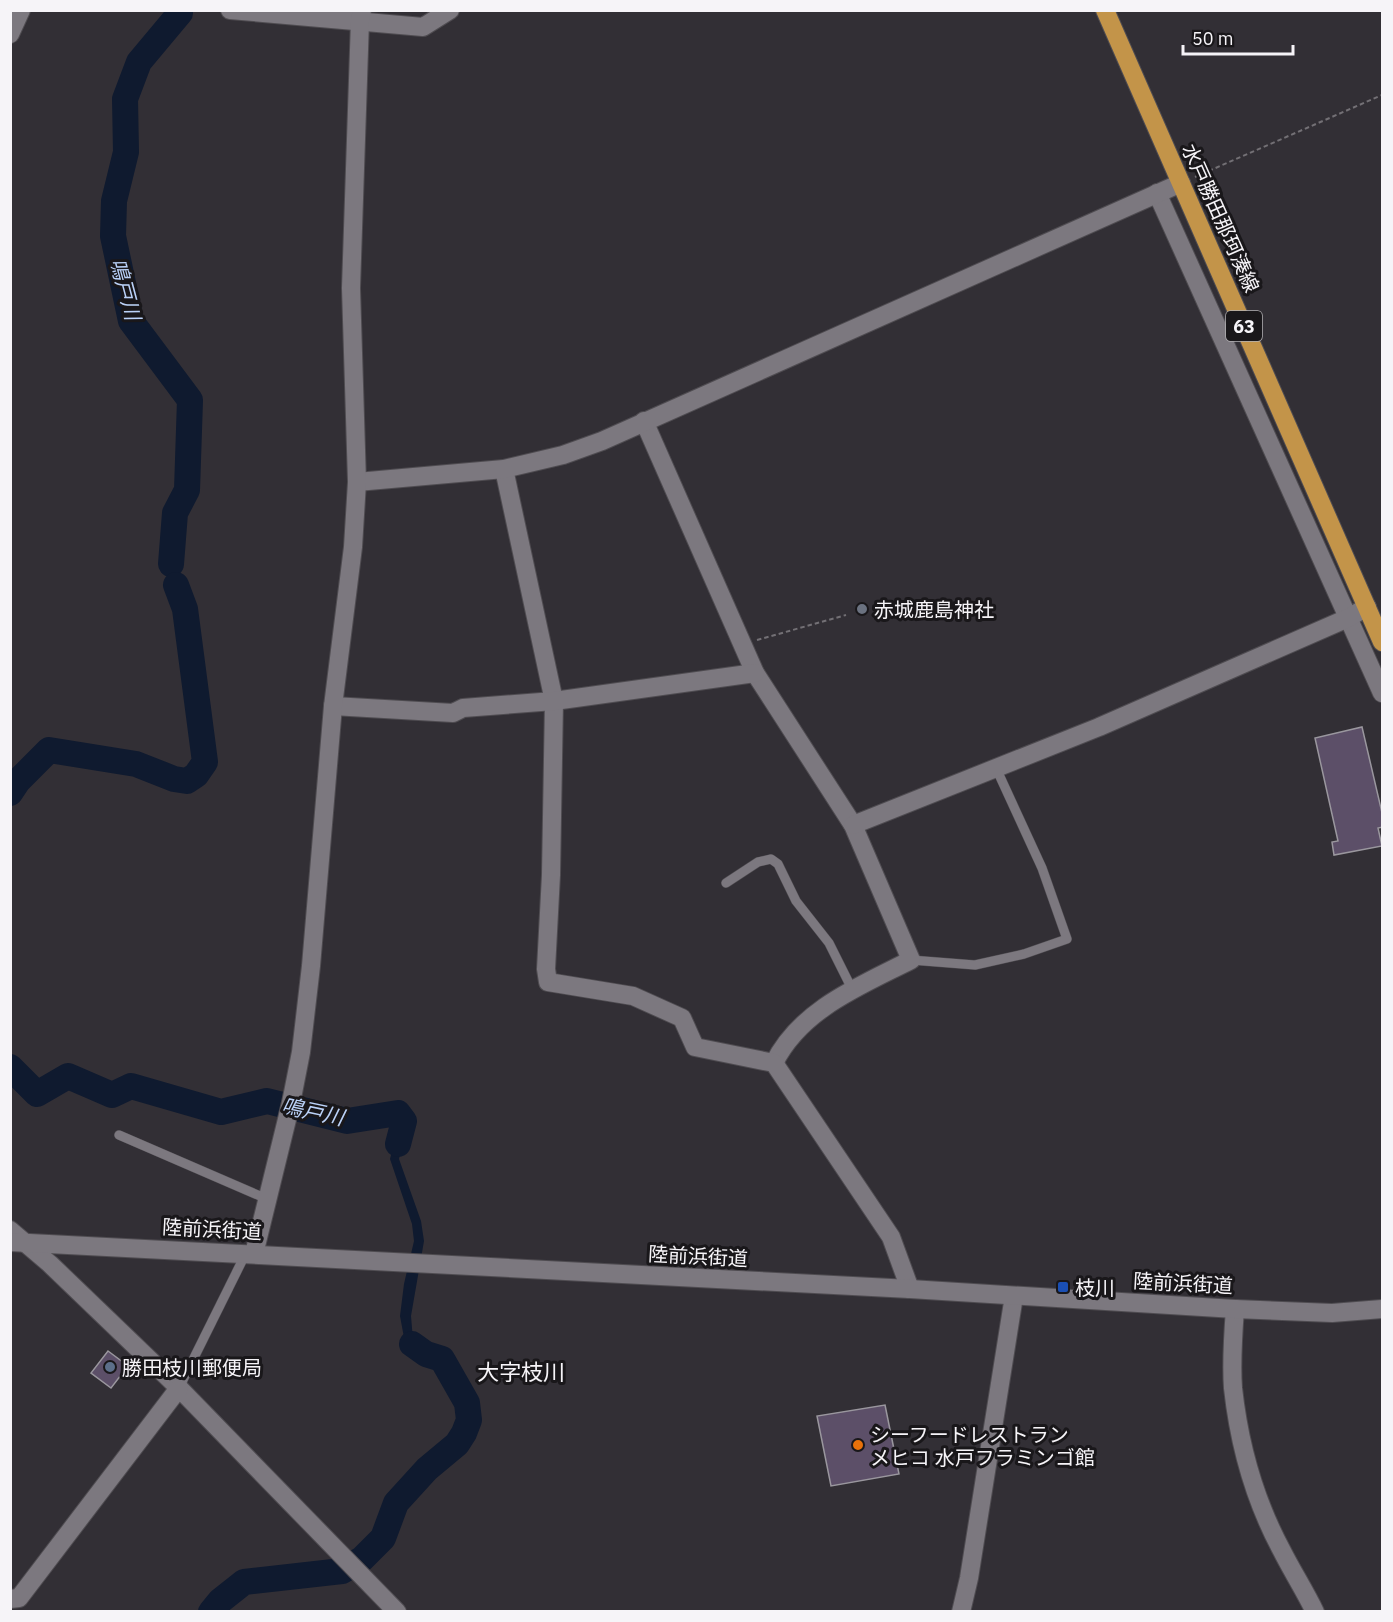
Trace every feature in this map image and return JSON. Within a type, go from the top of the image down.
[{"type":"main road","name":"水戸勝田那珂湊線","points":[[1105,10],[1383,642]]},
{"type":"street","points":[[10,34],[21,10]]},
{"type":"street","points":[[230,10],[361,15],[423,27],[450,10]]},
{"type":"street","points":[[250,1254],[290,1109],[301,1052],[311,966],[333,706],[353,547],[357,482],[351,288],[361,15]]},
{"type":"street","points":[[357,482],[504,469],[563,455],[602,441],[1181,183]]},
{"type":"street","points":[[1157,193],[1383,693]]},
{"type":"street","points":[[644,421],[755,673],[853,825],[911,960],[852,989],[803,1023],[783,1044],[774,1063]]},
{"type":"street","points":[[504,469],[554,701],[551,875],[546,969],[548,982],[633,996],[682,1018],[695,1047],[774,1063],[891,1237],[910,1289]]},
{"type":"street","points":[[853,825],[1099,727],[1348,618],[1367,607]]},
{"type":"street","points":[[333,706],[453,713],[463,708],[554,701],[755,673]]},
{"type":"street","points":[[15,1238],[50,1264],[179,1388],[397,1611]]},
{"type":"street","name":"陸前浜街道","points":[[15,1238],[250,1254],[910,1289],[1235,1309],[1332,1313],[1383,1309]]},
{"type":"street","points":[[961,1611],[969,1578],[1014,1296]]},
{"type":"street","points":[[1235,1309],[1232,1350],[1233,1388],[1244,1449],[1258,1497],[1281,1550],[1315,1611]]},
{"type":"street","points":[[10,1599],[19,1598],[179,1388]]},
{"type":"lane","points":[[911,960],[975,965],[1024,954],[1067,939],[1042,868],[996,768]]},
{"type":"lane","points":[[726,883],[758,862],[771,859],[778,864],[796,901],[829,943],[852,989]]},
{"type":"lane","points":[[119,1135],[267,1199]]},
{"type":"lane","points":[[179,1388],[250,1254]]},
{"type":"path","points":[[1181,183],[1383,95]]},
{"type":"path","points":[[742,644],[846,615]]},
{"type":"water","points":[[400,1109],[408,1120],[399,1159],[421,1221],[424,1241],[411,1316],[413,1340],[428,1351],[444,1355],[439,1362],[424,1358],[405,1343],[400,1316],[404,1284],[414,1241],[412,1224],[390,1159],[399,1123],[396,1117]]},
{"type":"building","points":[[1362,727],[1383,817],[1383,827],[1378,828],[1382,846],[1334,855],[1332,842],[1338,841],[1315,738]]},
{"type":"building","points":[[108,1351],[128,1366],[111,1388],[91,1373]]},
{"type":"building","name":"シーフードレストラン メヒコ 水戸フラミンゴ館","points":[[885,1405],[899,1474],[831,1486],[817,1416]]},
{"type":"waterway","name":"鳴戸川","points":[[171,564],[175,513],[187,490],[190,400],[131,321],[113,236],[114,201],[126,152],[125,99],[139,62],[180,13]]},
{"type":"waterway","name":"鳴戸川","points":[[10,793],[18,781],[49,750],[136,764],[174,779],[187,781],[196,775],[205,762],[185,609],[176,585]]},
{"type":"waterway","name":"鳴戸川","points":[[10,1067],[37,1094],[68,1076],[112,1095],[131,1086],[221,1112],[267,1101],[347,1121],[398,1113],[404,1121],[398,1144]]},
{"type":"waterway","name":"鳴戸川","points":[[211,1612],[220,1601],[244,1582],[342,1571],[362,1559],[383,1538],[396,1503],[427,1469],[457,1444],[469,1420],[467,1403],[442,1359],[426,1354],[412,1344]]},
{"type":"place","name":"赤城鹿島神社","points":[[862,609]]},
{"type":"place","name":"枝川","points":[[1063,1287]]},
{"type":"place","name":"勝田枝川郵便局","points":[[110,1367]]},
{"type":"place","name":"シーフードレストラン メヒコ 水戸フラミンゴ館","points":[[858,1445]]},
{"type":"district","name":"大字枝川","points":[[521,1371]]}]
